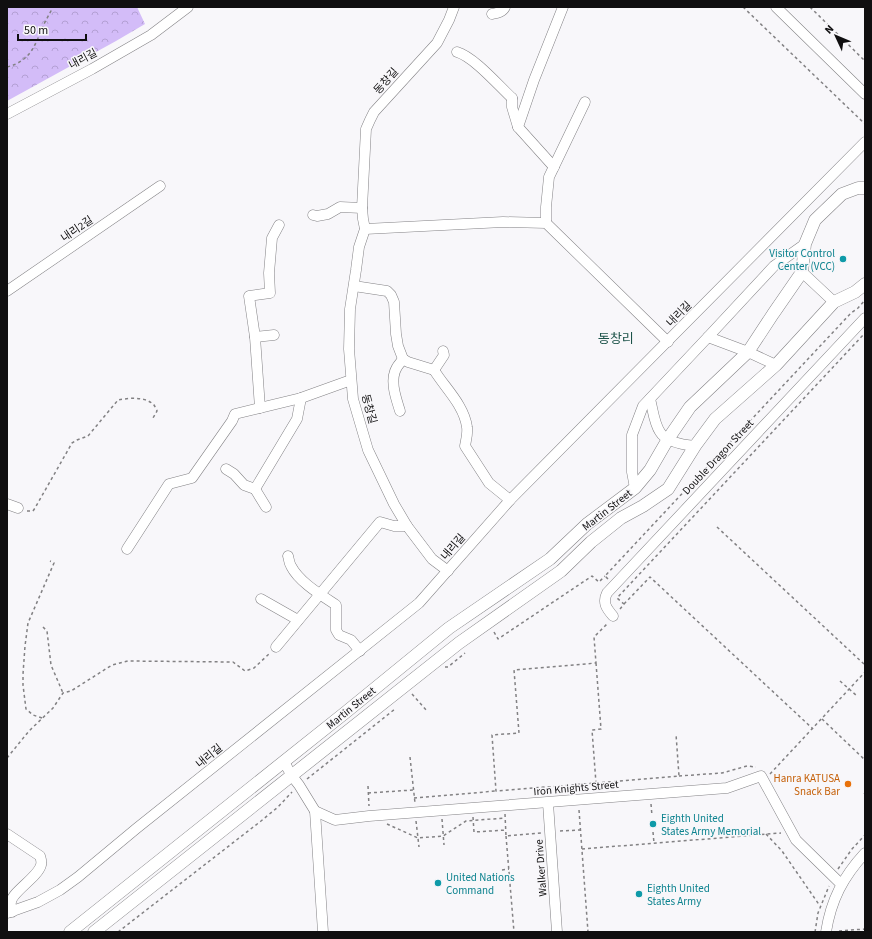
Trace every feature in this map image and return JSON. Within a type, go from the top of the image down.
[{"type":"main road","points":[[802,272],[805,244],[815,220],[842,194],[858,188],[865,188]]},
{"type":"main road","name":"Martin Street","points":[[70,932],[284,762],[449,628],[550,559],[587,524],[635,488],[650,470],[668,439],[690,407],[748,352],[802,272]]},
{"type":"main road","points":[[834,302],[855,292],[865,284]]},
{"type":"main road","name":"Martin Street","points":[[94,932],[295,780],[459,643],[561,571],[591,542],[621,518],[643,506],[668,489],[695,446],[715,419],[776,365],[834,302]]},
{"type":"street","name":"내리길","points":[[7,114],[92,69],[151,35],[188,7]]},
{"type":"street","name":"동창길","points":[[448,571],[432,559],[407,526],[394,504],[368,450],[353,399],[349,349],[350,308],[359,247],[365,229],[362,208],[366,129],[374,112],[436,43],[449,20],[454,7]]},
{"type":"street","points":[[492,14],[498,13],[505,7]]},
{"type":"street","points":[[518,127],[562,7]]},
{"type":"street","points":[[776,7],[865,94]]},
{"type":"street","points":[[457,52],[463,54],[481,68],[512,98],[512,107],[518,127],[554,167]]},
{"type":"street","points":[[512,98],[529,94]]},
{"type":"street","points":[[546,223],[549,177],[585,102]]},
{"type":"street","name":"내리길","points":[[7,834],[40,856],[42,860],[42,865],[38,871],[10,902],[10,913],[38,902],[60,890],[78,877],[143,823],[419,603],[510,500],[865,142]]},
{"type":"street","name":"내리2길","points":[[7,291],[160,186]]},
{"type":"street","points":[[313,215],[317,216],[328,214],[340,207],[362,208]]},
{"type":"street","points":[[365,229],[503,222],[546,223],[668,342]]},
{"type":"street","points":[[260,408],[255,338],[249,296],[270,293],[269,273],[272,238],[279,225]]},
{"type":"street","points":[[635,488],[632,472],[632,435],[643,406],[774,266],[805,244]]},
{"type":"street","points":[[802,272],[834,302]]},
{"type":"street","points":[[354,286],[387,291],[391,295],[394,302],[398,346],[403,359],[434,370],[454,396],[466,419],[467,429],[465,446],[489,483],[510,500]]},
{"type":"street","name":"Double Dragon Street","points":[[613,616],[605,604],[607,593],[865,318]]},
{"type":"street","points":[[255,338],[274,335]]},
{"type":"street","points":[[706,340],[748,352],[776,365]]},
{"type":"street","points":[[434,370],[444,355],[444,351]]},
{"type":"street","points":[[400,411],[393,379],[396,368],[403,359]]},
{"type":"street","points":[[127,549],[169,484],[192,478],[232,421],[235,414],[301,398],[351,380]]},
{"type":"street","points":[[255,489],[297,419],[301,398]]},
{"type":"street","points":[[650,399],[661,434],[682,445],[695,446]]},
{"type":"street","points":[[226,469],[234,474],[244,485],[255,489],[266,507]]},
{"type":"street","points":[[7,504],[18,508]]},
{"type":"street","points":[[276,646],[380,522],[394,526],[407,526]]},
{"type":"street","points":[[288,556],[290,565],[298,575],[308,585],[336,606],[336,630],[340,635],[351,640],[360,650]]},
{"type":"street","points":[[261,599],[298,620]]},
{"type":"street","points":[[284,762],[315,811],[323,932]]},
{"type":"street","name":"Iron Knights Street","points":[[315,811],[335,820],[727,788],[761,776],[764,782]]},
{"type":"street","points":[[764,782],[796,840],[841,884]]},
{"type":"street","name":"Walker Drive","points":[[548,803],[557,932]]},
{"type":"street","points":[[826,932],[830,912],[841,884],[865,853]]},
{"type":"path","points":[[7,67],[19,63],[33,49],[53,7]]},
{"type":"path","points":[[743,7],[865,124]]},
{"type":"path","points":[[810,7],[865,61]]},
{"type":"path","points":[[492,630],[498,639],[592,576],[599,582],[851,313],[865,300]]},
{"type":"path","points":[[624,604],[617,598],[622,592],[865,334]]},
{"type":"path","points":[[18,508],[28,512],[33,511],[72,444],[77,440],[88,436],[118,400],[146,400],[154,405],[157,411],[153,418]]},
{"type":"path","points":[[717,527],[865,665]]},
{"type":"path","points":[[42,718],[33,715],[26,709],[23,685],[24,659],[28,623],[54,563],[50,560]]},
{"type":"path","points":[[605,576],[622,592]]},
{"type":"path","points":[[596,782],[592,730],[601,729],[594,637],[650,577],[813,729]]},
{"type":"path","points":[[43,627],[47,631],[51,665],[63,693]]},
{"type":"path","points":[[7,758],[29,731],[53,708],[63,693],[71,691],[112,665],[128,661],[233,662],[245,671],[254,668],[276,646]]},
{"type":"path","points":[[444,668],[448,667],[465,653]]},
{"type":"path","points":[[496,791],[492,735],[519,733],[514,670],[596,663]]},
{"type":"path","points":[[764,782],[865,672]]},
{"type":"path","points":[[840,681],[857,696]]},
{"type":"path","points":[[412,694],[426,712]]},
{"type":"path","points":[[118,932],[261,822],[278,807],[295,780],[396,707]]},
{"type":"path","points":[[822,719],[865,760]]},
{"type":"path","points":[[676,734],[679,776]]},
{"type":"path","points":[[414,798],[596,782],[722,773],[747,766],[758,768]]},
{"type":"path","points":[[769,770],[774,771]]},
{"type":"path","points":[[577,784],[588,932]]},
{"type":"path","points":[[368,786],[370,816],[418,838],[443,836],[466,821],[505,818]]},
{"type":"path","points":[[368,793],[414,790]]},
{"type":"path","points":[[503,790],[514,932]]},
{"type":"path","points":[[651,794],[652,816]]},
{"type":"path","points":[[472,809],[474,832],[506,830]]},
{"type":"path","points":[[506,836],[580,830]]},
{"type":"path","points":[[654,832],[654,843]]},
{"type":"path","points":[[582,849],[791,832]]},
{"type":"path","points":[[766,834],[782,851],[820,906]]},
{"type":"path","points":[[502,870],[509,869]]},
{"type":"path","points":[[839,931],[865,930]]},
{"type":"green space","points":[[7,7],[137,7],[145,24],[7,101]]},
{"type":"place","name":"Visitor Control Center (VCC)","points":[[843,259]]},
{"type":"place","name":"Hanra KATUSA Snack Bar","points":[[848,784]]},
{"type":"place","name":"Eighth United States Army Memorial","points":[[653,824]]},
{"type":"place","name":"United Nations Command","points":[[438,883]]},
{"type":"place","name":"Eighth United States Army","points":[[639,894]]},
{"type":"district","name":"동창리","points":[[616,339]]}]
